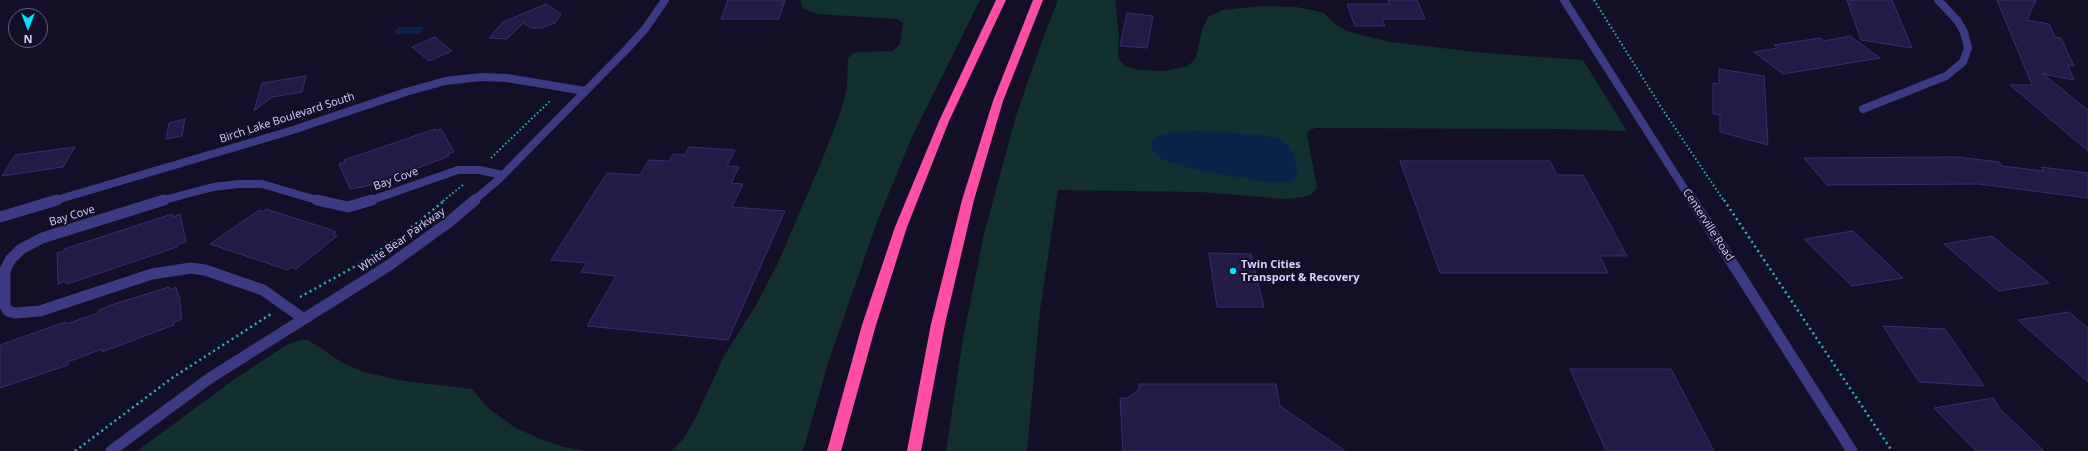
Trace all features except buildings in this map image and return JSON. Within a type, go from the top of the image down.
[{"type":"highway","points":[[834,451],[869,325],[904,220],[946,115],[1001,0]]},
{"type":"highway","points":[[914,451],[932,353],[968,200],[998,101],[1038,0]]},
{"type":"street","name":"White Bear Parkway","points":[[111,451],[210,378],[415,248],[468,206],[503,175],[641,34],[665,0]]},
{"type":"street","name":"Centerville Road","points":[[1564,0],[1852,451]]},
{"type":"street","points":[[1863,109],[1940,79],[1951,73],[1963,62],[1968,48],[1964,32],[1957,20],[1938,0]]},
{"type":"street","name":"Birch Lake Boulevard South","points":[[0,217],[290,131],[400,94],[441,82],[481,77],[507,78],[585,91]]},
{"type":"street","name":"Bay Cove","points":[[304,319],[274,296],[263,290],[205,270],[191,268],[152,274],[35,313],[15,313],[8,311],[5,306],[5,270],[11,259],[18,252],[37,240],[184,194],[212,187],[239,184],[262,184],[348,207],[364,203],[458,170],[472,169],[503,175]]},
{"type":"path","points":[[1594,0],[1661,107],[1892,451]]},
{"type":"path","points":[[488,161],[550,101]]},
{"type":"path","points":[[406,232],[467,181]]},
{"type":"path","points":[[303,296],[354,267],[400,236]]},
{"type":"path","points":[[75,451],[167,382],[269,315]]},
{"type":"green space","points":[[800,0],[980,0],[912,137],[877,222],[828,363],[803,451],[671,451],[683,439],[696,417],[724,356],[756,305],[777,265],[822,160],[841,111],[847,87],[848,58],[853,53],[859,52],[893,51],[900,44],[903,23],[897,19],[817,14],[803,8]]},
{"type":"green space","points":[[1058,0],[1115,0],[1119,36],[1118,58],[1125,66],[1139,70],[1164,71],[1188,66],[1196,58],[1202,30],[1208,17],[1223,10],[1261,6],[1296,7],[1317,11],[1324,13],[1336,25],[1349,32],[1390,42],[1485,53],[1583,60],[1627,131],[1557,129],[1315,128],[1308,131],[1307,135],[1317,187],[1312,194],[1304,197],[1284,199],[1200,192],[1058,190],[1040,310],[1027,451],[946,451],[963,339],[984,234],[1016,116]]},
{"type":"green space","points":[[300,340],[308,340],[343,363],[364,372],[404,381],[472,389],[488,408],[514,427],[563,447],[587,451],[137,451],[236,378],[288,344]]},
{"type":"water","points":[[398,27],[424,27],[419,34],[393,34]]},
{"type":"water","points":[[1195,131],[1264,135],[1280,139],[1289,145],[1294,155],[1298,172],[1297,178],[1291,182],[1272,183],[1197,170],[1163,160],[1153,152],[1151,148],[1153,139],[1161,134]]},
{"type":"place","name":"Twin Cities Transport & Recovery","points":[[1233,271]]}]
